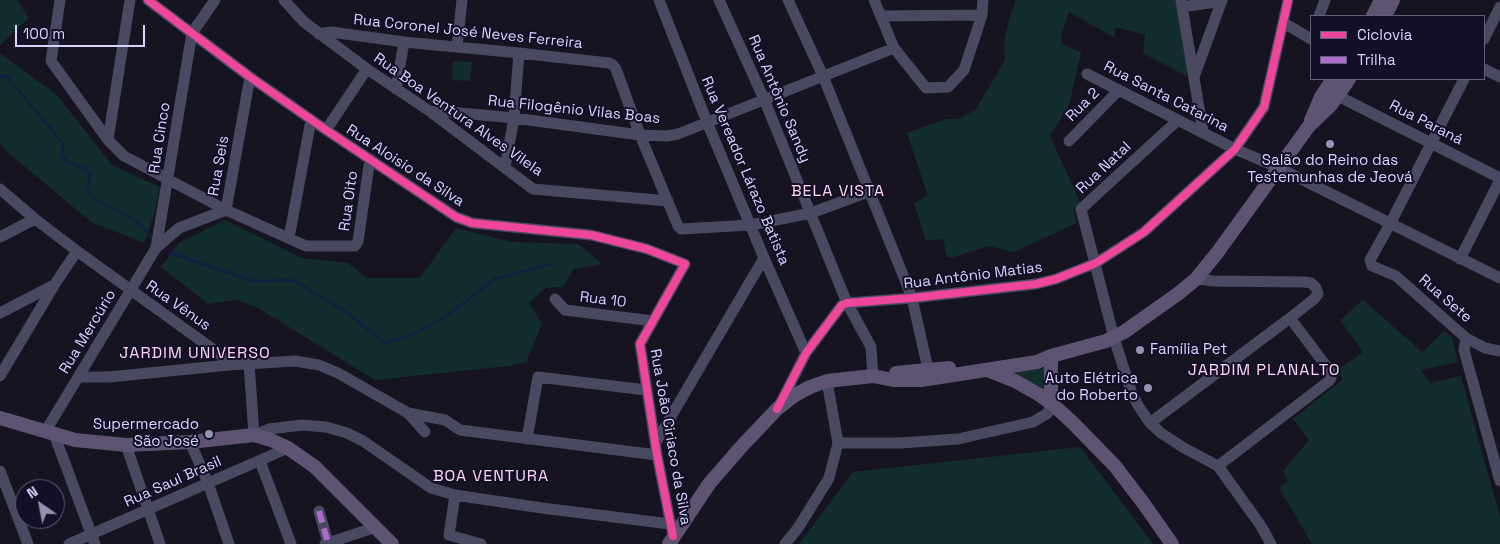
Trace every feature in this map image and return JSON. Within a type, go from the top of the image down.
[{"type":"main road","points":[[1374,15],[1381,0]]},
{"type":"main road","points":[[1386,15],[1393,0]]},
{"type":"main road","points":[[1309,126],[1321,97],[1332,80]]},
{"type":"main road","points":[[942,377],[1037,362],[1051,356],[1114,338],[1179,293],[1196,279],[1218,253],[1309,126],[1338,96],[1348,80]]},
{"type":"main road","points":[[670,535],[709,484],[777,409],[795,395],[810,387],[827,381],[878,376],[893,380],[1035,356],[1051,356]]},
{"type":"main road","points":[[1051,356],[1051,403]]},
{"type":"main road","points":[[970,366],[987,370],[1015,381],[1051,403],[1115,466],[1172,544]]},
{"type":"main road","points":[[925,375],[942,377],[975,375],[1038,394]]},
{"type":"main road","points":[[0,418],[75,440],[126,445],[190,442],[254,435],[271,440],[288,448],[315,467],[392,544]]},
{"type":"street","points":[[60,0],[51,60],[108,140],[124,156],[226,210],[289,238],[311,120]]},
{"type":"street","points":[[108,140],[130,0]]},
{"type":"street","name":"Rua Aloisio da Silva","points":[[148,0],[250,77],[311,120],[456,217],[472,223],[591,235],[647,249],[685,264]]},
{"type":"street","points":[[192,33],[215,0]]},
{"type":"street","points":[[457,47],[462,0]]},
{"type":"street","name":"Rua Vereador Lárazo Batista","points":[[660,0],[707,122],[806,353]]},
{"type":"street","name":"Rua Antônio Sandy","points":[[719,0],[764,99],[847,303],[871,347],[878,376]]},
{"type":"street","points":[[788,0],[823,76],[912,298],[925,375]]},
{"type":"street","points":[[874,0],[894,48],[926,88],[948,87],[964,70],[982,15],[983,0]]},
{"type":"street","points":[[1194,79],[1222,0],[1181,4],[1203,132]]},
{"type":"street","name":"Rua Antônio Matias","points":[[847,303],[912,298],[1036,284],[1056,279],[1096,263],[1144,232],[1235,149],[1264,107],[1288,0]]},
{"type":"street","points":[[1319,15],[1325,0]]},
{"type":"street","name":"Rua Boa Ventura Alves Vilela","points":[[288,2],[304,22],[319,34],[366,69],[431,112],[534,188],[668,201]]},
{"type":"street","points":[[1485,37],[1500,7]]},
{"type":"street","points":[[881,16],[982,15]]},
{"type":"street","points":[[1284,23],[1310,38]]},
{"type":"street","name":"Rua Coronel José Neves Ferreira","points":[[319,34],[331,32],[404,42],[609,63],[616,69],[640,135]]},
{"type":"street","name":"Rua Cinco","points":[[156,248],[192,33]]},
{"type":"street","points":[[396,89],[404,42]]},
{"type":"street","name":"Rua Filogênio Vilas Boas","points":[[431,112],[439,111],[514,118],[640,135],[667,136],[678,134],[894,48]]},
{"type":"street","points":[[505,167],[514,118],[519,53]]},
{"type":"street","points":[[326,130],[366,69]]},
{"type":"street","points":[[1485,70],[1500,77]]},
{"type":"street","name":"Rua Santa Catarina","points":[[1087,74],[1235,149],[1279,168],[1500,278]]},
{"type":"street","name":"Rua Seis","points":[[156,248],[178,228],[226,210],[250,77]]},
{"type":"street","points":[[1390,224],[1463,80]]},
{"type":"street","name":"Rua 2","points":[[1069,141],[1119,90]]},
{"type":"street","name":"Rua Paraná","points":[[1338,96],[1500,179]]},
{"type":"street","name":"Rua Natal","points":[[1178,120],[1082,209],[1114,338],[1132,394],[1150,423],[1171,440],[1218,466]]},
{"type":"street","points":[[640,135],[678,226],[682,229],[750,225],[811,213],[868,192]]},
{"type":"street","name":"Rua Oito","points":[[289,238],[306,246],[355,246],[358,241],[370,159]]},
{"type":"street","points":[[1460,259],[1500,179]]},
{"type":"street","name":"Rua Vênus","points":[[0,189],[131,291],[225,358],[229,365]]},
{"type":"street","points":[[0,237],[35,218]]},
{"type":"street","name":"Rua Sete","points":[[1390,224],[1370,260],[1372,266],[1396,276],[1466,338],[1485,348],[1500,351]]},
{"type":"street","name":"Rua Mercúrio","points":[[50,433],[78,377],[156,248]]},
{"type":"street","points":[[0,376],[55,284],[78,251]]},
{"type":"street","points":[[656,442],[764,258]]},
{"type":"street","name":"Rua João Ciriaco da Silva","points":[[670,535],[640,344],[685,264]]},
{"type":"street","points":[[1150,423],[1290,318],[1318,294],[1316,288],[1311,283],[1196,279]]},
{"type":"street","points":[[0,313],[55,284]]},
{"type":"street","name":"Rua 10","points":[[554,299],[565,310],[653,321]]},
{"type":"street","points":[[777,409],[806,353],[842,306],[847,303]]},
{"type":"street","points":[[1271,544],[1261,526],[1218,466],[1330,381],[1330,371],[1290,318]]},
{"type":"street","points":[[1466,338],[1464,350],[1500,481]]},
{"type":"street","points":[[78,377],[109,377],[249,363],[295,361],[319,365],[338,373],[408,413],[425,432]]},
{"type":"street","points":[[249,363],[254,435],[269,429],[302,425],[347,433],[363,441],[431,488],[455,494],[542,508],[670,535]]},
{"type":"street","points":[[527,439],[538,377],[646,390]]},
{"type":"street","points":[[785,544],[807,514],[829,478],[838,443],[827,381]]},
{"type":"street","points":[[838,443],[900,443],[958,439],[1033,422],[1048,413],[1051,403]]},
{"type":"street","points":[[408,413],[445,420],[460,430],[657,456]]},
{"type":"street","points":[[50,433],[93,539]]},
{"type":"street","points":[[190,442],[208,483],[229,544]]},
{"type":"street","points":[[126,445],[160,544]]},
{"type":"street","name":"Rua Saul Brasil","points":[[69,544],[93,539],[148,510],[288,448]]},
{"type":"street","points":[[260,461],[291,544]]},
{"type":"street","points":[[0,471],[28,544]]},
{"type":"street","points":[[455,494],[449,535],[481,544]]},
{"type":"street","points":[[319,511],[326,543],[376,527]]},
{"type":"green space","points":[[0,0],[17,0],[29,18],[0,45]]},
{"type":"green space","points":[[1016,0],[1179,0],[1188,77],[1143,53],[1145,35],[1115,27],[1115,38],[1069,12],[1061,35],[1062,44],[1080,52],[1082,49],[1069,105],[1050,136],[1081,204],[1073,209],[1077,223],[1014,252],[989,246],[954,257],[947,257],[943,239],[926,241],[914,203],[928,196],[907,133],[946,119],[959,119],[976,109],[1005,60],[1004,44],[1009,19]]},
{"type":"green space","points":[[0,53],[57,95],[112,165],[160,187],[154,215],[144,243],[91,222],[5,150],[0,143]]},
{"type":"green space","points":[[453,61],[472,62],[470,81],[452,80]]},
{"type":"green space","points":[[225,220],[302,258],[348,263],[367,278],[420,278],[456,228],[512,242],[578,244],[602,264],[574,269],[563,287],[545,288],[529,303],[542,324],[526,362],[509,366],[375,380],[258,308],[237,300],[208,304],[161,267],[179,243]]},
{"type":"green space","points":[[1363,300],[1422,352],[1444,331],[1452,337],[1458,362],[1421,370],[1430,383],[1461,376],[1500,517],[1500,544],[1312,544],[1279,488],[1288,481],[1283,471],[1309,440],[1293,419],[1343,379],[1336,371],[1363,352],[1340,320]]},
{"type":"green space","points":[[1049,367],[1049,395],[1014,376],[1015,372]]},
{"type":"green space","points":[[1080,447],[1153,544],[799,544],[853,472]]},
{"type":"waterway","points":[[0,76],[7,77],[63,143],[62,155],[67,162],[86,169],[90,175],[88,189],[91,197],[137,221],[153,239]]},
{"type":"waterway","points":[[170,253],[253,281],[293,280],[346,312],[385,343],[412,335],[444,318],[495,279],[551,264]]},
{"type":"marked path","points":[[319,511],[328,543]]},
{"type":"cycle path","points":[[148,0],[250,77],[456,217],[472,223],[591,235],[647,249],[685,264],[640,344],[657,455],[673,536]]},
{"type":"cycle path","points":[[777,409],[806,353],[842,305],[1036,284],[1056,279],[1096,263],[1144,232],[1235,149],[1264,107],[1288,0]]},
{"type":"place","name":"Salão do Reino das Testemunhas de Jeová","points":[[1330,144]]},
{"type":"place","name":"Família Pet","points":[[1140,350]]},
{"type":"place","name":"Auto Elétrica do Roberto","points":[[1148,388]]},
{"type":"place","name":"Supermercado São José","points":[[209,434]]},
{"type":"district","name":"BELA VISTA","points":[[838,192]]},
{"type":"district","name":"JARDIM UNIVERSO","points":[[195,354]]},
{"type":"district","name":"JARDIM PLANALTO","points":[[1264,371]]},
{"type":"district","name":"BOA VENTURA","points":[[491,477]]}]
